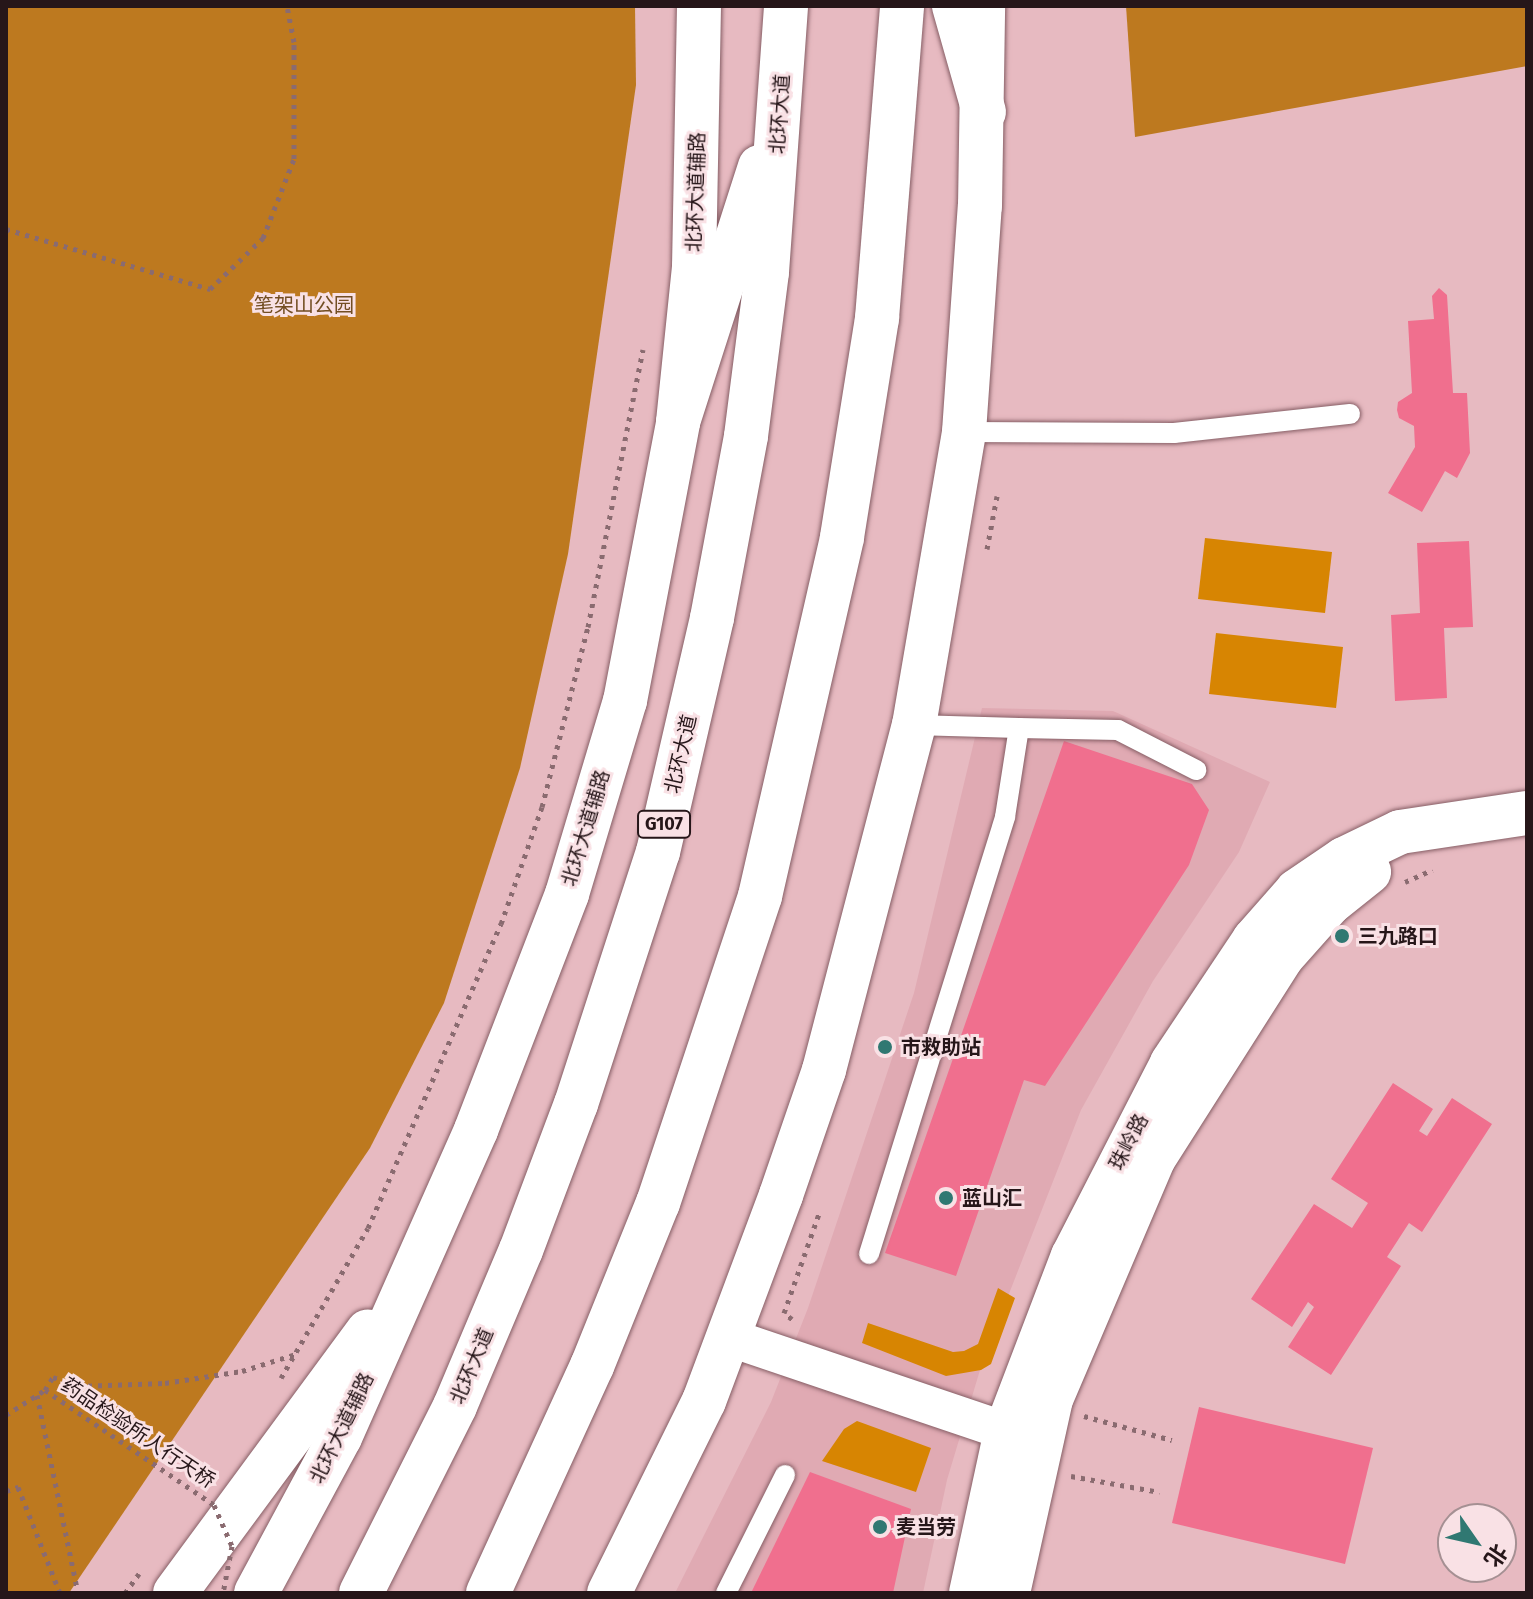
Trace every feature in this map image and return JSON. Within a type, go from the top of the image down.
[{"type":"main road","name":"北环大道辅路","points":[[256,1593],[340,1437],[422,1259],[567,894],[625,701],[678,422],[694,267],[699,6]]},
{"type":"main road","name":"北环大道","points":[[361,1593],[455,1406],[521,1250],[576,1104],[658,852],[712,618],[746,436],[781,113],[786,6]]},
{"type":"main road","points":[[488,1593],[586,1380],[658,1203],[760,896],[845,521],[877,318],[902,6]]},
{"type":"main road","points":[[954,6],[984,112]]},
{"type":"main road","points":[[609,1593],[731,1338],[824,1070],[914,725],[964,432],[984,112],[983,6]]},
{"type":"main road","points":[[678,422],[724,268],[781,113]]},
{"type":"main road","name":"珠岭路","points":[[1008,1593],[1036,1449],[1061,1284],[1119,1159],[1172,1063],[1254,940],[1297,891],[1344,859],[1400,832],[1527,813]]},
{"type":"main road","points":[[161,1577],[275,1456],[422,1259]]},
{"type":"main road","name":"珠岭路","points":[[971,1593],[1036,1449]]},
{"type":"street","points":[[731,1338],[1036,1449]]},
{"type":"lane","points":[[964,432],[1174,433],[1350,414]]},
{"type":"lane","points":[[914,725],[1118,730],[1196,770]]},
{"type":"lane","points":[[869,1254],[1005,817],[1019,728]]},
{"type":"lane","points":[[726,1593],[785,1475]]},
{"type":"path","points":[[6,229],[210,289],[263,238],[294,159],[294,42],[287,6]]},
{"type":"path","points":[[274,1389],[368,1228],[418,1123],[501,924],[542,807],[591,612],[644,340]]},
{"type":"path","points":[[1393,889],[1442,867]]},
{"type":"path","points":[[6,1415],[45,1390],[53,1377],[78,1386],[165,1383],[242,1371],[297,1353]]},
{"type":"path","name":"药品检验所人行天桥","points":[[45,1390],[214,1505],[232,1546],[223,1593]]},
{"type":"path","points":[[37,1395],[78,1593]]},
{"type":"path","points":[[1084,1403],[1079,1415],[1172,1440]]},
{"type":"path","points":[[1036,1449],[1160,1492]]},
{"type":"path","points":[[6,1491],[18,1487],[60,1593]]},
{"type":"path","points":[[194,1499],[203,1487]]},
{"type":"path","points":[[125,1593],[161,1577]]},
{"type":"shaded area","points":[[1205,538],[1332,552],[1325,613],[1198,599]]},
{"type":"shaded area","points":[[1216,633],[1343,647],[1336,708],[1209,694]]},
{"type":"shaded area","name":"蓝山汇","points":[[982,708],[1113,711],[1270,782],[1239,852],[1153,981],[1081,1110],[983,1360],[947,1480],[923,1593],[675,1593],[771,1402],[808,1308],[914,993]]},
{"type":"shaded area","points":[[998,1288],[1015,1298],[991,1364],[981,1370],[946,1376],[862,1343],[868,1323],[953,1352],[964,1351],[978,1344]]},
{"type":"shaded area","points":[[857,1421],[931,1448],[916,1492],[822,1461],[844,1429]]},
{"type":"green space","name":"笔架山公园","points":[[6,6],[635,6],[636,85],[568,554],[520,768],[444,1003],[370,1148],[69,1593],[6,1593]]},
{"type":"green space","points":[[1126,6],[1527,6],[1527,66],[1135,137]]},
{"type":"building","points":[[1439,288],[1447,295],[1453,393],[1467,393],[1470,453],[1457,478],[1445,471],[1422,512],[1388,493],[1415,447],[1414,426],[1399,418],[1397,410],[1398,402],[1412,393],[1408,321],[1434,319],[1432,296]]},
{"type":"building","points":[[1469,541],[1473,627],[1444,628],[1447,698],[1395,701],[1391,615],[1420,613],[1417,543]]},
{"type":"building","points":[[1064,741],[1192,784],[1209,810],[1189,865],[1045,1086],[1024,1080],[956,1276],[885,1253]]},
{"type":"building","points":[[1393,1083],[1433,1109],[1419,1131],[1427,1136],[1452,1098],[1492,1124],[1422,1232],[1409,1223],[1387,1257],[1401,1266],[1331,1375],[1288,1347],[1314,1307],[1308,1302],[1292,1327],[1251,1299],[1314,1204],[1352,1228],[1368,1203],[1331,1179]]},
{"type":"building","points":[[1199,1407],[1373,1448],[1345,1564],[1172,1523]]},
{"type":"building","points":[[810,1472],[911,1509],[893,1593],[751,1593]]},
{"type":"place","name":"三九路口","points":[[1342,936]]},
{"type":"place","name":"市救助站","points":[[885,1047]]},
{"type":"place","name":"蓝山汇","points":[[946,1198]]},
{"type":"place","name":"麦当劳","points":[[880,1527]]}]
